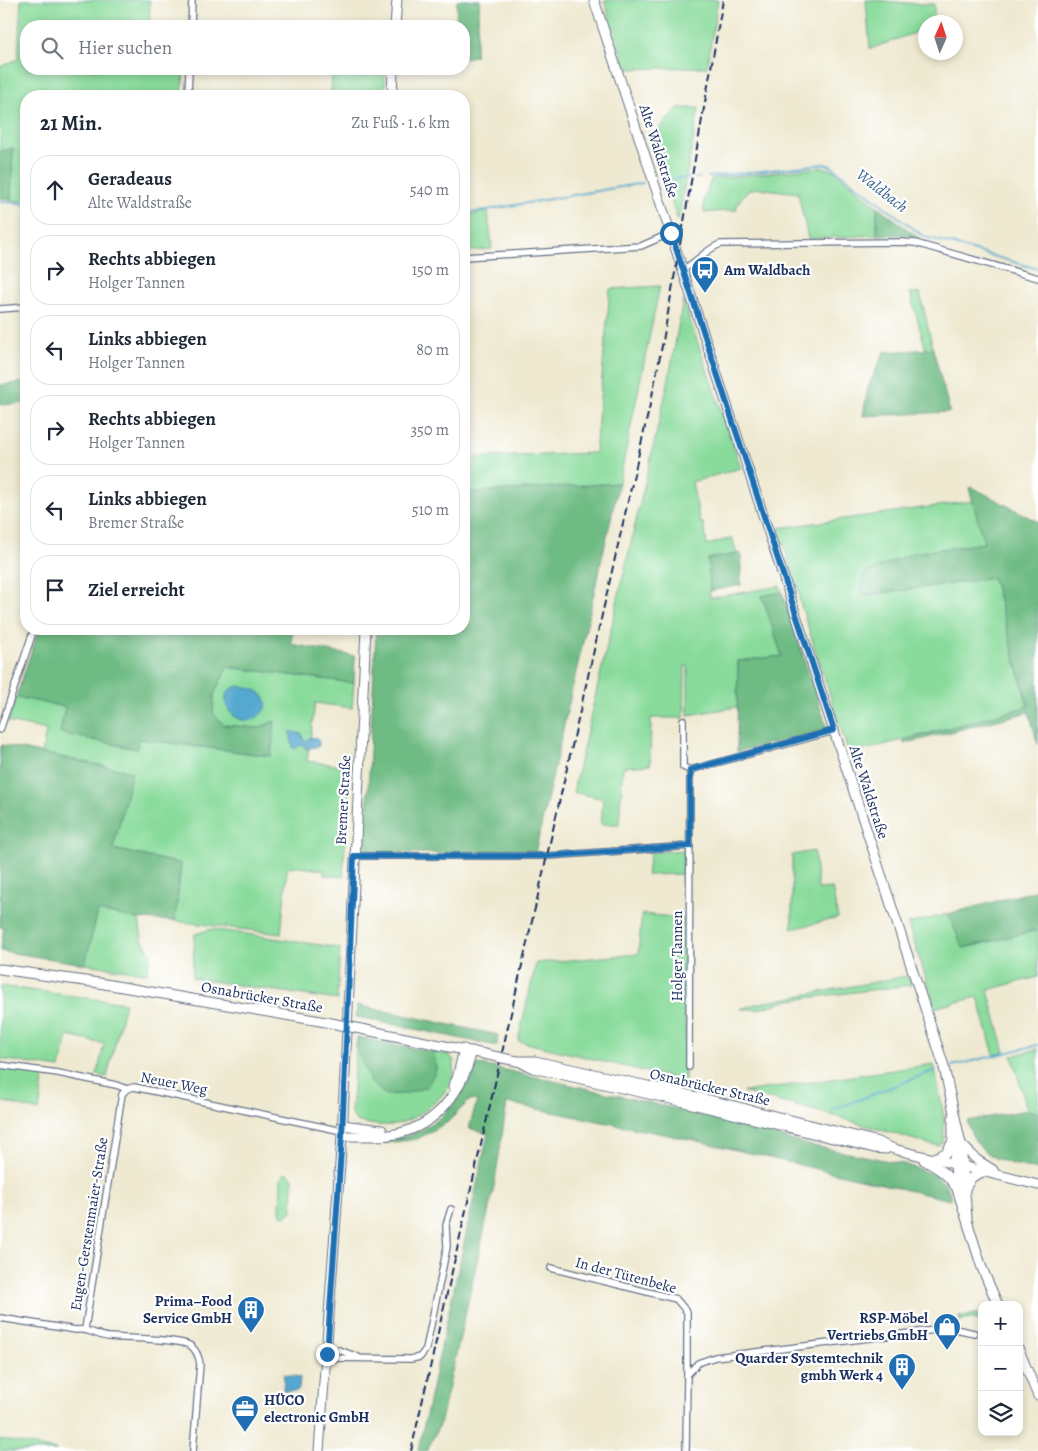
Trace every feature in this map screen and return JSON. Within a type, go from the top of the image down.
[{"type":"main road","points":[[396,20],[397,0]]},
{"type":"main road","name":"Alte Waldstraße","points":[[594,0],[944,1069],[953,1110],[961,1188],[967,1218],[982,1268],[996,1301]]},
{"type":"main road","points":[[392,90],[394,75]]},
{"type":"main road","name":"Bremer Straße","points":[[319,1451],[342,1131],[366,635]]},
{"type":"main road","name":"Osnabrücker Straße","points":[[0,969],[181,996],[468,1050],[517,1061],[533,1068],[874,1148],[894,1149],[1038,1185]]},
{"type":"main road","points":[[342,1131],[395,1130],[413,1123],[428,1114],[447,1096],[457,1080],[468,1050]]},
{"type":"main road","points":[[932,1159],[946,1153],[957,1142],[977,1160],[1002,1176]]},
{"type":"main road","points":[[915,1154],[944,1173],[961,1188],[972,1176],[985,1172]]},
{"type":"main road","points":[[1023,1360],[1038,1396]]},
{"type":"street","points":[[191,20],[192,0]]},
{"type":"street","points":[[188,90],[189,75]]},
{"type":"street","points":[[470,257],[642,246],[671,233]]},
{"type":"street","points":[[683,269],[692,265],[721,244],[901,242],[915,243],[1038,278]]},
{"type":"street","points":[[0,309],[20,307]]},
{"type":"street","points":[[0,730],[32,635]]},
{"type":"street","name":"Holger Tannen","points":[[683,720],[683,768],[690,770],[689,1067]]},
{"type":"street","points":[[690,770],[834,730]]},
{"type":"street","points":[[354,856],[547,856],[690,846]]},
{"type":"street","name":"Neuer Weg","points":[[0,1065],[58,1073],[127,1089],[134,1086],[342,1131]]},
{"type":"street","name":"Eugen-Gerstenmaier-Straße","points":[[127,1089],[122,1094],[85,1329],[107,1337],[179,1342],[191,1346],[199,1356],[200,1364],[193,1451]]},
{"type":"street","points":[[327,1354],[339,1350],[360,1358],[412,1359],[420,1357],[426,1349],[447,1247],[446,1225],[451,1208]]},
{"type":"street","name":"In der Tütenbeke","points":[[551,1268],[676,1299],[687,1312],[686,1451]]},
{"type":"street","points":[[0,1318],[76,1330],[85,1329]]},
{"type":"street","points":[[687,1375],[698,1363],[715,1357],[951,1328],[974,1333]]},
{"type":"green space","points":[[21,0],[150,0],[149,20],[20,20],[20,75],[184,75],[182,90],[20,90],[20,201],[11,200],[13,149],[0,152],[0,67],[18,59]]},
{"type":"green space","points":[[457,0],[480,0],[475,56],[470,57],[470,20],[456,20]]},
{"type":"green space","points":[[604,0],[718,0],[707,67],[626,69]]},
{"type":"green space","points":[[866,0],[934,4],[934,15],[918,15],[918,32],[870,49]]},
{"type":"green space","points":[[332,75],[386,75],[384,90],[331,90]]},
{"type":"green space","points":[[678,108],[699,108],[678,221],[650,139]]},
{"type":"green space","points":[[13,148],[11,200],[0,198],[0,152]]},
{"type":"green space","points":[[822,167],[835,171],[877,206],[877,235],[808,239],[798,193],[757,188],[743,196],[736,210],[704,213],[704,199],[711,179]]},
{"type":"green space","points":[[877,206],[920,239],[905,235],[877,235]]},
{"type":"green space","points":[[488,211],[492,249],[470,251],[470,215]]},
{"type":"green space","points":[[660,286],[619,483],[470,493],[470,458],[595,453],[610,289]]},
{"type":"green space","points":[[910,293],[920,293],[933,349],[926,350]]},
{"type":"green space","points":[[683,300],[741,468],[692,482],[700,523],[703,522],[707,545],[732,538],[737,554],[708,559],[710,598],[780,586],[782,592],[762,596],[782,656],[738,661],[737,707],[688,715],[688,666],[685,666],[684,718],[651,718],[650,765],[623,767],[619,824],[601,824],[603,799],[573,792],[668,383]]},
{"type":"green space","points":[[933,349],[950,412],[863,416],[868,387],[884,352]]},
{"type":"green space","points":[[20,383],[20,403],[0,405],[0,385]]},
{"type":"green space","points":[[619,483],[535,853],[365,853],[376,635],[470,635],[470,493]]},
{"type":"green space","points":[[972,487],[1038,522],[1038,745],[1029,712],[904,744],[903,741],[1028,706],[993,578],[860,596],[865,573],[913,553],[984,543],[969,488]]},
{"type":"green space","points":[[973,501],[984,543],[913,553],[860,596],[993,578],[1028,707],[849,754],[778,528]]},
{"type":"green space","points":[[741,553],[741,585],[710,591],[708,559]]},
{"type":"green space","points":[[782,592],[826,725],[824,730],[737,752],[738,661],[782,656],[762,596]]},
{"type":"green space","points":[[37,635],[292,635],[291,644],[355,656],[354,683],[227,667],[214,695],[213,713],[224,725],[258,728],[275,721],[271,756],[139,739],[137,749],[60,733],[65,707],[16,697]]},
{"type":"green space","points":[[227,667],[354,683],[352,708],[315,703],[307,761],[350,767],[343,877],[324,875],[324,870],[291,866],[287,870],[281,934],[175,921],[181,864],[113,849],[131,772],[42,753],[46,730],[8,722],[16,697],[65,707],[60,733],[137,749],[139,739],[270,756],[274,721],[258,728],[224,725],[213,713],[214,695]]},
{"type":"green space","points":[[2,745],[132,772],[113,849],[181,864],[175,921],[139,919],[98,911],[85,964],[0,951],[4,928],[0,927],[0,750]]},
{"type":"green space","points":[[684,850],[684,874],[647,875],[650,853]]},
{"type":"green space","points":[[814,851],[818,889],[832,888],[838,918],[792,929],[792,855]]},
{"type":"green space","points":[[1038,890],[1038,930],[963,948],[948,914]]},
{"type":"green space","points":[[98,911],[139,919],[142,939],[151,954],[147,973],[85,964]]},
{"type":"green space","points":[[642,914],[684,918],[684,947],[686,947],[685,1081],[518,1041],[536,963],[638,954]]},
{"type":"green space","points":[[948,914],[964,948],[1038,930],[1038,977],[988,990],[1005,1052],[994,1055],[978,997],[933,1008],[931,1004],[934,1003],[908,924]]},
{"type":"green space","points":[[212,929],[340,948],[337,1000],[192,978],[195,934]]},
{"type":"green space","points":[[907,976],[912,985],[790,1000],[759,1009],[740,1009],[755,1004]]},
{"type":"green space","points":[[0,986],[125,1003],[107,1077],[97,1075],[104,1044],[68,1036],[60,1068],[0,1059]]},
{"type":"green space","points":[[357,1005],[498,1035],[497,1046],[356,1017]]},
{"type":"green space","points":[[357,1037],[434,1052],[436,1070],[427,1087],[405,1094],[386,1095],[371,1083],[356,1047]]},
{"type":"green space","points":[[356,1047],[371,1083],[436,1070],[434,1052],[449,1055],[454,1061],[453,1076],[450,1084],[437,1101],[409,1120],[391,1125],[356,1121],[351,1113]]},
{"type":"green space","points":[[1038,1049],[1038,1113],[1027,1110],[1012,1056]]},
{"type":"green space","points":[[478,1064],[682,1110],[813,1146],[904,1164],[937,1176],[950,1193],[950,1200],[693,1140],[507,1103],[494,1187],[441,1421],[427,1451],[418,1451],[488,1134],[469,1128],[477,1101],[470,1100],[448,1122],[417,1139],[371,1145],[371,1141],[410,1135],[422,1130],[443,1116],[466,1087]]},
{"type":"green space","points":[[934,1064],[944,1117],[944,1140],[939,1145],[932,1145],[831,1115],[743,1092]]},
{"type":"green space","points":[[0,1068],[44,1074],[39,1111],[0,1101]]},
{"type":"green space","points":[[1027,1110],[1038,1113],[1038,1170],[1003,1161],[985,1152],[972,1134],[967,1121]]},
{"type":"green space","points":[[288,1173],[293,1178],[292,1211],[286,1216],[281,1215],[280,1211],[281,1178],[284,1174]]},
{"type":"green space","points":[[978,1314],[978,1320],[972,1319],[960,1322],[959,1316]]},
{"type":"green space","points":[[0,1439],[56,1450],[56,1451],[0,1451]]},
{"type":"water","points":[[238,686],[248,687],[257,691],[266,700],[267,705],[259,716],[249,720],[240,719],[232,714],[227,707],[225,699],[229,691]]},
{"type":"water","points":[[290,732],[302,734],[303,740],[308,741],[310,737],[316,738],[319,746],[306,749],[306,746],[300,745],[297,748],[293,748]]},
{"type":"water","points":[[284,1374],[300,1377],[299,1389],[297,1391],[283,1391]]},
{"type":"waterway","name":"Waldbach","points":[[708,177],[824,164],[831,166],[923,236],[1038,269]]},
{"type":"waterway","name":"Waldbach","points":[[671,179],[689,178]]},
{"type":"waterway","name":"Waldbach","points":[[695,178],[700,178]]},
{"type":"waterway","name":"Waldbach","points":[[662,181],[667,180]]},
{"type":"waterway","points":[[470,213],[643,183]]},
{"type":"waterway","points":[[0,201],[20,203]]},
{"type":"waterway","points":[[952,1066],[1038,1045]]},
{"type":"waterway","points":[[832,1110],[936,1070]]},
{"type":"railway","points":[[411,1451],[652,396],[723,0]]},
{"type":"place","name":"Am Waldbach","points":[[705,294]]},
{"type":"place","name":"Prima–Food Service GmbH","points":[[251,1334]]},
{"type":"place","name":"RSP-Möbel Vertriebs GmbH","points":[[947,1351]]},
{"type":"place","name":"Quarder Systemtechnik gmbh Werk 4","points":[[902,1391]]},
{"type":"place","name":"HÜCO electronic GmbH","points":[[245,1433]]},
{"type":"route","points":[[327,1354],[342,1136],[354,856],[547,856],[690,846],[690,770],[834,730],[671,233]]}]
